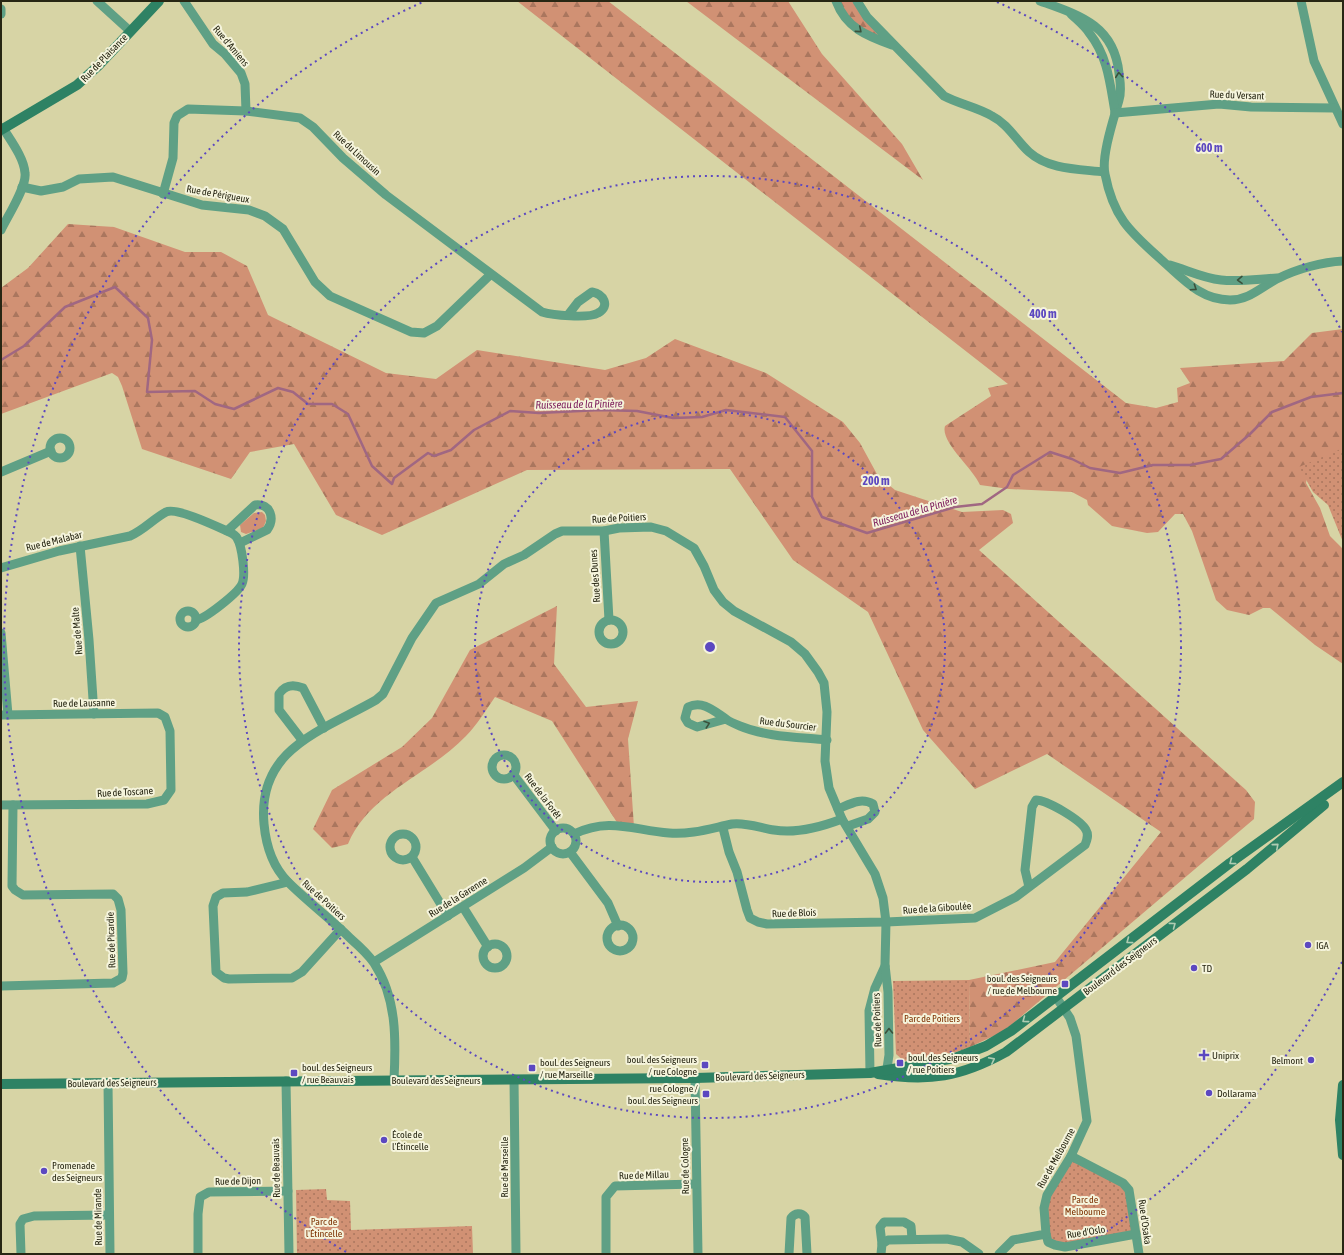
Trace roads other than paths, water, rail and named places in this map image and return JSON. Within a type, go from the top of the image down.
[{"type":"street","points":[[96,1],[130,30]]},
{"type":"street","name":"Rue de Plaisance","points":[[2,129],[77,85],[98,66],[158,1]]},
{"type":"street","name":"Rue d'Amiens","points":[[184,1],[214,44],[225,54],[241,73],[245,84],[246,111]]},
{"type":"street","points":[[836,1],[845,18],[865,35],[893,45]]},
{"type":"street","points":[[857,1],[867,17],[893,45],[910,60],[932,86],[944,96],[959,104],[991,115],[1001,121],[1028,151],[1039,160],[1051,165],[1104,172]]},
{"type":"street","points":[[1040,1],[1068,11],[1090,33],[1102,54],[1108,70],[1115,114],[1109,135],[1104,172],[1115,210],[1131,233],[1193,289],[1211,298],[1231,300],[1251,296],[1279,278],[1306,268],[1343,262]]},
{"type":"street","points":[[1301,1],[1314,61],[1334,108],[1343,124]]},
{"type":"street","points":[[1,9],[1,14]]},
{"type":"street","name":"Rue du Versant","points":[[1115,114],[1219,104],[1251,107],[1334,108]]},
{"type":"street","name":"Rue du Limousin","points":[[163,194],[173,158],[174,123],[177,116],[188,109],[246,111],[300,118],[313,127],[343,158],[386,195],[490,275],[542,312],[568,315]]},
{"type":"street","points":[[1,230],[22,187],[25,173],[23,164],[2,129]]},
{"type":"street","name":"Rue de Périgueux","points":[[22,187],[41,191],[63,187],[79,180],[114,177],[163,194],[202,204],[249,210],[265,216],[283,229],[315,282],[330,296],[411,332],[424,333],[437,326],[490,275]]},
{"type":"street","points":[[1165,263],[1201,276],[1220,280],[1239,281],[1279,278]]},
{"type":"street","points":[[1,472],[51,451]]},
{"type":"street","points":[[196,620],[205,618],[241,587],[245,576],[240,543],[234,534],[227,530],[254,505],[262,505],[267,508],[271,513],[271,519],[266,530],[240,543]]},
{"type":"street","name":"Rue de Malabar","points":[[1,568],[80,546],[114,540],[140,532],[170,511],[176,511],[227,530]]},
{"type":"street","name":"Rue de Poitiers","points":[[394,1080],[393,1012],[388,993],[374,962],[341,929],[288,882],[279,871],[268,849],[263,809],[267,788],[277,764],[285,754],[302,740],[376,700],[383,694],[412,638],[436,603],[479,584],[504,564],[524,555],[562,531],[604,531],[639,527],[659,529],[694,548],[704,566],[714,590],[723,602],[734,611],[791,642],[805,654],[824,683],[826,697],[827,740],[825,761],[829,788],[845,823],[875,874],[883,898],[886,922],[885,965],[888,992],[890,1055],[887,1073]]},
{"type":"street","name":"Rue des Dunes","points":[[604,531],[609,620]]},
{"type":"street","name":"Rue de Malte","points":[[80,546],[94,714]]},
{"type":"street","points":[[1,633],[5,715]]},
{"type":"street","points":[[302,740],[279,710],[279,694],[286,687],[291,685],[303,688],[324,728]]},
{"type":"street","name":"Rue de Lausanne","points":[[5,715],[151,712],[158,713],[165,718]]},
{"type":"street","name":"Rue de Toscane","points":[[1,805],[147,804],[164,800],[171,790],[170,731],[165,718]]},
{"type":"street","name":"Rue du Sourcier","points":[[726,719],[752,731],[827,740]]},
{"type":"street","name":"Rue de la Forêt","points":[[513,774],[556,830]]},
{"type":"street","name":"Boulevard des Seigneurs","points":[[1,1084],[695,1078],[887,1073],[937,1063],[971,1053],[1006,1034],[1235,860],[1343,782]]},
{"type":"street","name":"Boulevard des Seigneurs","points":[[887,1073],[914,1079],[931,1078],[973,1068],[1011,1049],[1247,869],[1343,790]]},
{"type":"street","points":[[574,834],[588,827],[618,824],[670,833],[723,828],[733,824],[791,832],[868,819],[875,812],[873,804],[868,801],[859,800],[838,809]]},
{"type":"street","name":"Rue de la Giboulée","points":[[886,922],[975,918],[1005,903],[1029,887],[1085,845],[1088,838],[1087,831],[1082,824],[1044,800],[1036,800],[1032,807],[1025,870],[1029,887]]},
{"type":"street","name":"Rue de Picardie","points":[[1,986],[113,983],[122,978],[123,973],[121,910],[118,899],[113,894],[24,896],[12,886],[13,805]]},
{"type":"street","points":[[564,828],[574,834],[576,842],[570,852],[558,853],[552,847],[551,836],[556,830],[564,828]]},
{"type":"street","name":"Rue de Blois","points":[[723,828],[750,918],[767,924],[886,922]]},
{"type":"street","name":"Rue de la Garenne","points":[[374,962],[524,868],[552,847]]},
{"type":"street","points":[[570,852],[608,903],[618,926]]},
{"type":"street","points":[[412,857],[448,916]]},
{"type":"street","points":[[288,882],[247,892],[223,893],[216,897],[213,906],[216,972],[224,978],[229,979],[292,978],[302,972],[341,929]]},
{"type":"street","points":[[463,907],[488,947]]},
{"type":"street","name":"Rue de Poitiers","points":[[870,1073],[869,1010],[875,988],[885,965]]},
{"type":"street","name":"Rue de Melbourne","points":[[1046,1234],[1044,1208],[1047,1195],[1071,1156],[1087,1121],[1076,1036],[1070,1018],[1056,997]]},
{"type":"street","name":"Rue de Cologne","points":[[695,1078],[698,1254]]},
{"type":"street","name":"Rue de Marseille","points":[[514,1079],[516,1254]]},
{"type":"street","name":"Rue de Beauvais","points":[[286,1081],[289,1254]]},
{"type":"street","name":"Rue de Mirande","points":[[108,1083],[110,1254]]},
{"type":"street","points":[[1343,1085],[1340,1114],[1343,1155]]},
{"type":"street","name":"Rue d'Osaka","points":[[1071,1156],[1123,1182],[1130,1190],[1139,1254]]},
{"type":"street","name":"Rue de Millau","points":[[606,1254],[606,1197],[615,1186],[696,1184]]},
{"type":"street","name":"Rue de Dijon","points":[[198,1254],[198,1214],[200,1197],[209,1192],[288,1191]]},
{"type":"street","points":[[789,1254],[791,1218],[798,1214],[803,1214],[805,1217],[807,1254]]},
{"type":"street","points":[[21,1254],[20,1224],[23,1219],[34,1216],[109,1215]]},
{"type":"street","points":[[882,1249],[880,1227],[884,1222],[904,1222],[911,1226],[912,1239]]},
{"type":"street","points":[[999,1254],[1013,1240],[1046,1234]]},
{"type":"street","name":"Rue d'Oslo","points":[[1046,1234],[1048,1242],[1054,1245],[1065,1246],[1136,1234]]},
{"type":"street","points":[[882,1249],[888,1240],[947,1239],[962,1242],[979,1254]]},
{"type":"waterway","name":"Ruisseau de la Pinière","points":[[1,360],[24,346],[65,307],[115,287],[148,318],[152,340],[147,392],[195,391],[215,404],[234,409],[278,388],[293,392],[308,404],[332,404],[348,414],[372,466],[392,484],[394,478],[428,453],[434,456],[451,450],[474,430],[510,411],[539,413],[600,410],[637,411],[673,418],[702,417],[726,410],[785,417],[812,451],[812,497],[822,517],[867,533],[955,507],[982,504],[1007,487],[1013,475],[1050,452],[1072,459],[1090,468],[1120,473],[1153,465],[1190,465],[1221,459],[1250,434],[1272,412],[1311,397],[1343,393]]},
{"type":"place","name":"IGA","points":[[1308,945]]},
{"type":"place","name":"TD","points":[[1194,968]]},
{"type":"place","name":"boul. des Seigneurs / rue de Melbourne","points":[[1065,984]]},
{"type":"place","name":"Uniprix","points":[[1204,1055]]},
{"type":"place","name":"Belmont","points":[[1311,1060]]},
{"type":"place","name":"boul. des Seigneurs / rue Poitiers","points":[[900,1063]]},
{"type":"place","name":"boul. des Seigneurs / rue Cologne","points":[[705,1065]]},
{"type":"place","name":"boul. des Seigneurs / rue Marseille","points":[[532,1068]]},
{"type":"place","name":"boul. des Seigneurs / rue Beauvais","points":[[294,1073]]},
{"type":"place","name":"Dollarama","points":[[1209,1093]]},
{"type":"place","name":"rue Cologne / boul. des Seigneurs","points":[[706,1094]]},
{"type":"place","name":"École de l'Étincelle","points":[[384,1140]]},
{"type":"place","name":"Promenade des Seigneurs","points":[[44,1171]]},
{"type":"park label","name":"Parc de Poitiers","points":[[932,1018]]},
{"type":"park label","name":"Parc de Melbourne","points":[[1085,1204]]},
{"type":"park label","name":"Parc de l'Étincelle","points":[[324,1226]]}]
